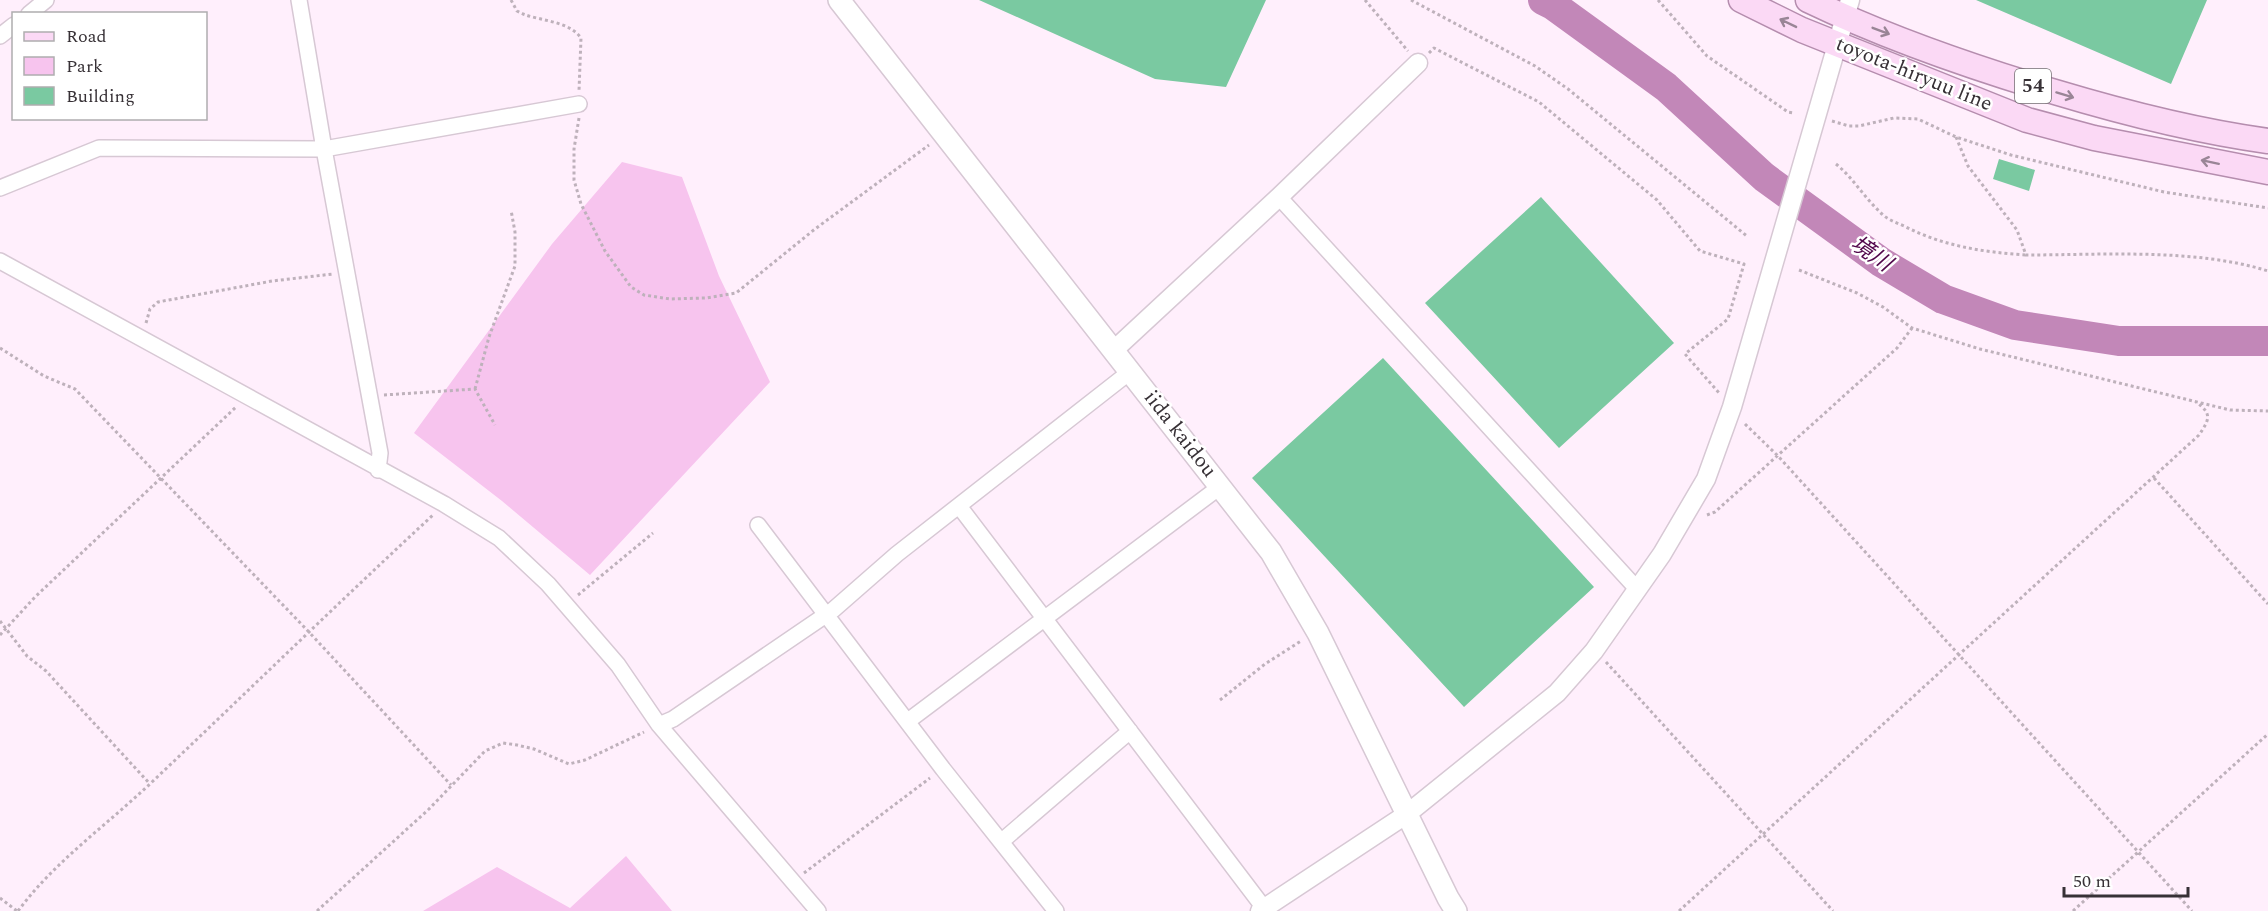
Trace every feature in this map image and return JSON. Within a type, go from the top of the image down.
[{"type":"main road","name":"iida kaidou","points":[[838,0],[1271,552],[1318,633],[1456,911]]},
{"type":"main road","name":"toyota-hiryuu line","points":[[1741,0],[1802,30],[2027,120],[2094,138],[2268,172]]},
{"type":"main road","name":"toyota-hiryuu line","points":[[1808,0],[1847,9],[1956,61],[2116,110],[2204,131],[2268,141]]},
{"type":"street","points":[[31,12],[46,0]]},
{"type":"street","points":[[299,0],[380,453],[378,470]]},
{"type":"street","points":[[959,506],[1046,618],[1262,910],[1407,814],[1557,693],[1594,651],[1638,590],[1706,479],[1732,407],[1847,9]]},
{"type":"street","points":[[0,36],[12,27]]},
{"type":"street","points":[[1114,350],[1279,198],[1418,63]]},
{"type":"street","points":[[0,188],[99,148],[324,149],[579,104]]},
{"type":"street","points":[[1279,198],[1638,590]]},
{"type":"street","points":[[0,261],[378,470],[444,504],[499,538],[566,604],[618,665],[660,725],[818,911]]},
{"type":"street","points":[[660,725],[673,719],[833,610],[897,554],[1131,371]]},
{"type":"street","points":[[908,721],[1221,486]]},
{"type":"street","points":[[758,525],[943,769],[1056,911]]},
{"type":"street","points":[[1002,841],[1130,731]]},
{"type":"path","points":[[511,0],[517,10],[523,14],[568,27],[581,38],[579,130],[574,149],[574,180],[580,204],[605,251],[628,284],[636,291],[653,297],[689,299],[736,293],[815,229],[943,134]]},
{"type":"path","points":[[1365,0],[1418,63],[1434,48],[1539,102],[1657,201],[1700,251],[1744,264],[1728,319],[1684,354],[1732,407],[1744,424],[1778,456],[2192,911]]},
{"type":"path","points":[[1411,0],[1535,66],[1568,89],[1748,237]]},
{"type":"path","points":[[1658,0],[1707,56],[1788,112],[1794,113]]},
{"type":"path","points":[[1832,121],[1849,126],[1859,126],[1894,118],[1918,119],[1956,137],[2011,155],[2164,192],[2268,208]]},
{"type":"path","points":[[1956,137],[1968,166],[2018,230],[2026,255]]},
{"type":"path","points":[[1836,164],[1848,173],[1888,219],[1915,232],[1962,248],[2026,255],[2189,256],[2242,263],[2268,271]]},
{"type":"path","points":[[495,425],[475,389],[489,337],[515,266],[515,232],[511,210]]},
{"type":"path","points":[[1799,270],[1857,293],[1883,307],[1912,328],[1980,349],[2230,410],[2268,411]]},
{"type":"path","points":[[141,339],[150,309],[158,302],[272,281],[347,272]]},
{"type":"path","points":[[1707,515],[1715,512],[1897,348],[1912,328]]},
{"type":"path","points":[[0,348],[44,376],[75,389],[308,631],[451,785]]},
{"type":"path","points":[[370,395],[475,389]]},
{"type":"path","points":[[0,635],[34,597],[247,397]]},
{"type":"path","points":[[1679,911],[2199,435],[2208,422],[2208,416],[2204,408],[2196,402]]},
{"type":"path","points":[[2154,478],[2268,604]]},
{"type":"path","points":[[0,898],[17,911],[56,867],[150,784],[308,631],[444,504]]},
{"type":"path","points":[[566,604],[653,533]]},
{"type":"path","points":[[0,621],[27,656],[46,671],[150,784]]},
{"type":"path","points":[[1220,700],[1266,664],[1303,639],[1318,633]]},
{"type":"path","points":[[1594,651],[1615,669],[1833,911]]},
{"type":"path","points":[[317,911],[429,809],[485,751],[503,743],[534,749],[569,764],[585,760],[660,725]]},
{"type":"path","points":[[2073,911],[2268,734]]},
{"type":"path","points":[[793,882],[943,769]]},
{"type":"green space","points":[[622,162],[682,177],[719,276],[770,382],[590,575],[502,501],[414,433],[552,244]]},
{"type":"green space","points":[[626,856],[672,911],[423,911],[497,867],[570,908]]},
{"type":"building","points":[[979,0],[1266,0],[1226,87],[1155,79]]},
{"type":"building","points":[[1976,0],[2207,0],[2171,84]]},
{"type":"building","points":[[1999,159],[2035,170],[2029,191],[1993,179]]},
{"type":"building","points":[[1541,197],[1674,343],[1559,448],[1425,303]]},
{"type":"building","points":[[1383,358],[1594,587],[1464,707],[1252,478]]},
{"type":"waterway","name":"境川","points":[[1543,0],[1666,87],[1764,177],[1881,262],[1943,299],[2015,325],[2119,341],[2268,341]]}]
